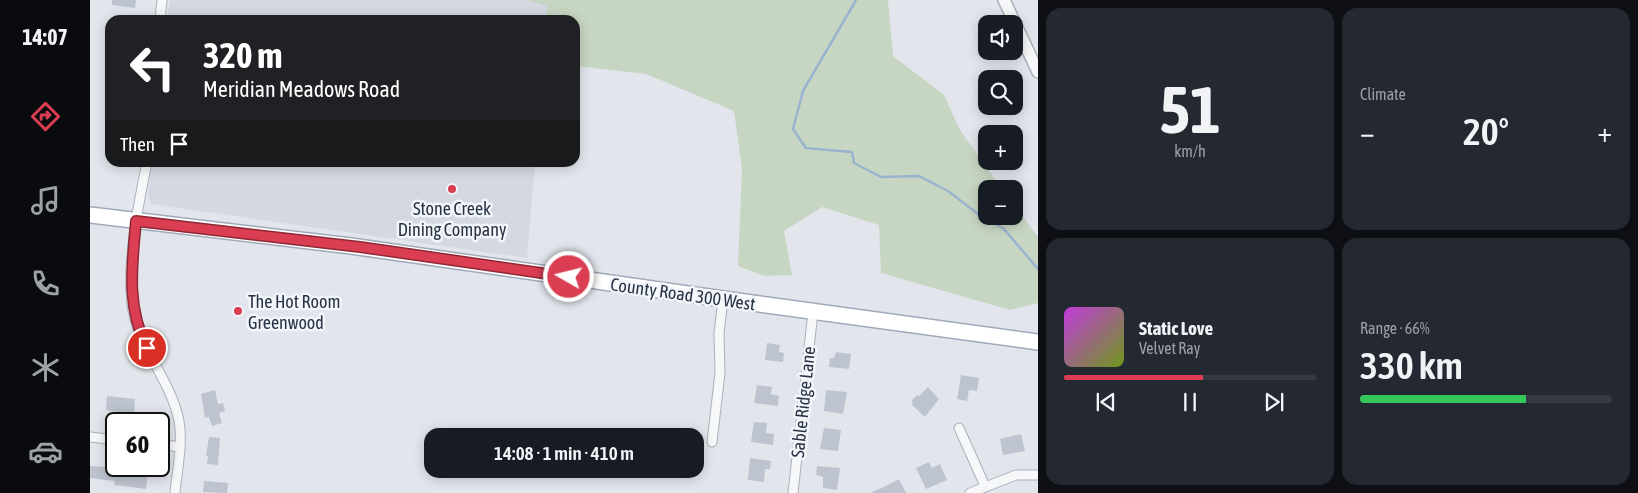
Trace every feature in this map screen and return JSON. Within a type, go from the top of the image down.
[{"type":"main road","name":"County Road 300 West","points":[[90,216],[360,247],[723,300],[1038,342]]},
{"type":"street","points":[[160,15],[162,0]]},
{"type":"street","points":[[1004,0],[1038,72]]},
{"type":"street","points":[[146,167],[136,221],[132,306],[139,333],[164,381],[179,422],[175,493]]},
{"type":"street","points":[[712,442],[720,373],[719,333],[723,300]]},
{"type":"street","name":"Sable Ridge Lane","points":[[793,493],[812,312]]},
{"type":"street","points":[[959,428],[985,486]]},
{"type":"street","points":[[90,437],[105,439]]},
{"type":"street","points":[[170,446],[179,447]]},
{"type":"street","points":[[970,493],[1016,475],[1038,474]]},
{"type":"shaded area","points":[[170,0],[528,0],[548,6],[547,15],[168,15]]},
{"type":"shaded area","points":[[151,167],[535,167],[527,258],[151,204],[148,196]]},
{"type":"green space","points":[[528,0],[888,0],[893,56],[944,95],[960,130],[978,155],[978,170],[988,170],[996,180],[978,180],[978,225],[1023,225],[1023,217],[1038,237],[1038,303],[1010,310],[881,273],[879,225],[822,207],[784,231],[792,275],[764,276],[738,266],[742,169],[734,111],[646,74],[580,67],[580,15],[547,15],[547,6]]},
{"type":"building","points":[[112,0],[136,0],[135,8],[112,5]]},
{"type":"building","points":[[767,343],[780,345],[779,352],[784,353],[783,362],[765,360]]},
{"type":"building","points":[[836,352],[851,354],[849,369],[829,367],[830,358],[834,358]]},
{"type":"building","points":[[961,375],[979,378],[977,391],[969,390],[967,401],[957,399]]},
{"type":"building","points":[[757,385],[772,387],[771,394],[779,396],[778,406],[754,403]]},
{"type":"building","points":[[928,387],[939,399],[925,417],[912,405],[911,401]]},
{"type":"building","points":[[215,390],[218,404],[223,403],[225,411],[219,413],[222,423],[212,426],[209,417],[205,418],[201,394]]},
{"type":"building","points":[[826,390],[847,392],[843,414],[824,411]]},
{"type":"building","points":[[107,396],[135,399],[134,412],[106,410]]},
{"type":"building","points":[[754,422],[767,423],[766,433],[774,434],[773,445],[751,442]]},
{"type":"building","points":[[824,428],[841,430],[838,451],[820,449]]},
{"type":"building","points":[[1021,434],[1025,451],[1003,455],[1000,439]]},
{"type":"building","points":[[209,437],[220,438],[218,465],[207,464],[208,456],[206,456]]},
{"type":"building","points":[[750,458],[771,461],[770,469],[765,469],[764,482],[748,480]]},
{"type":"building","points":[[929,462],[932,468],[940,464],[947,480],[926,489],[916,468]]},
{"type":"building","points":[[90,466],[105,467],[105,477],[147,477],[146,489],[114,485],[115,481],[90,478]]},
{"type":"building","points":[[817,466],[840,468],[837,490],[823,488],[823,477],[816,475]]},
{"type":"building","points":[[899,479],[906,493],[870,493],[886,486]]},
{"type":"building","points":[[204,481],[228,483],[227,493],[203,492]]},
{"type":"waterway","points":[[856,0],[803,91],[793,129],[806,148],[852,152],[854,163],[881,177],[919,176],[948,191],[978,214],[1004,229],[1038,269]]},
{"type":"place","name":"Stone Creek Dining Company","points":[[452,189]]},
{"type":"place","name":"The Hot Room Greenwood","points":[[238,311]]},
{"type":"route","points":[[147,348],[139,333],[132,306],[136,221],[360,247],[569,277]]}]
